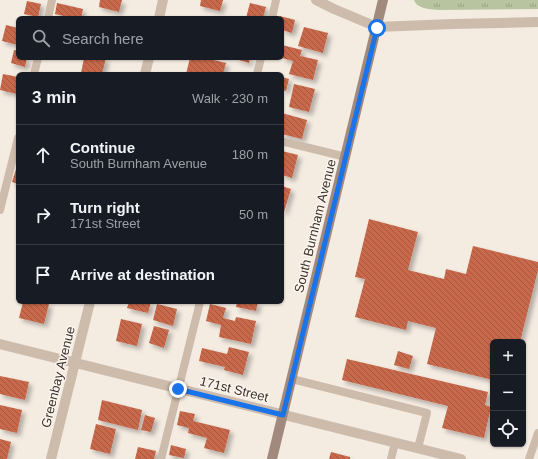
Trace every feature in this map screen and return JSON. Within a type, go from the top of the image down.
[{"type":"main road","name":"South Burnham Avenue","points":[[272,459],[383,0]]},
{"type":"street","points":[[159,16],[163,0]]},
{"type":"street","points":[[316,0],[377,28],[452,24],[538,22]]},
{"type":"street","points":[[146,72],[148,60]]},
{"type":"street","name":"Greenbay Avenue","points":[[51,459],[90,304]]},
{"type":"street","name":"171st Street","points":[[0,344],[461,459]]},
{"type":"lane","points":[[48,16],[52,0]]},
{"type":"lane","points":[[272,16],[276,0]]},
{"type":"lane","points":[[34,72],[38,60]]},
{"type":"lane","points":[[258,72],[262,60]]},
{"type":"lane","points":[[285,142],[346,157]]},
{"type":"lane","points":[[0,210],[16,146]]},
{"type":"lane","points":[[161,459],[199,304]]},
{"type":"lane","points":[[292,379],[427,413],[418,448]]},
{"type":"lane","points":[[530,459],[538,433]]},
{"type":"lane","points":[[391,459],[395,443]]},
{"type":"green space","points":[[414,0],[538,0],[538,9],[438,10],[421,7]]},
{"type":"building","points":[[100,0],[122,0],[119,12],[99,7]]},
{"type":"building","points":[[201,0],[223,0],[220,11],[200,6]]},
{"type":"building","points":[[27,1],[41,4],[38,16],[24,14]]},
{"type":"building","points":[[57,3],[83,9],[81,16],[64,16],[55,14]]},
{"type":"building","points":[[250,3],[266,7],[264,16],[247,16]]},
{"type":"building","points":[[284,17],[295,20],[292,33],[284,31]]},
{"type":"building","points":[[6,25],[16,28],[16,44],[2,41]]},
{"type":"building","points":[[304,27],[328,33],[323,53],[298,46]]},
{"type":"building","points":[[284,46],[302,50],[300,56],[318,60],[313,80],[289,74],[293,61],[284,59]]},
{"type":"building","points":[[14,50],[16,50],[16,60],[27,60],[25,67],[11,63]]},
{"type":"building","points":[[84,60],[106,60],[102,72],[81,72]]},
{"type":"building","points":[[190,60],[213,60],[226,63],[224,72],[186,72]]},
{"type":"building","points":[[239,60],[250,60],[249,63]]},
{"type":"building","points":[[3,74],[16,77],[16,94],[0,90]]},
{"type":"building","points":[[284,78],[289,79],[286,91],[284,90]]},
{"type":"building","points":[[294,84],[315,89],[309,112],[289,107]]},
{"type":"building","points":[[284,114],[307,120],[302,139],[284,134]]},
{"type":"building","points":[[284,152],[298,155],[292,178],[284,176]]},
{"type":"building","points":[[16,169],[16,183],[12,182]]},
{"type":"building","points":[[284,187],[291,189],[284,212]]},
{"type":"building","points":[[369,219],[418,232],[408,270],[444,279],[446,269],[466,274],[473,246],[538,262],[538,270],[521,339],[490,339],[490,379],[427,364],[436,328],[408,321],[406,330],[355,317],[365,279],[355,277]]},
{"type":"building","points":[[22,304],[49,304],[44,324],[19,318]]},
{"type":"building","points":[[128,304],[150,304],[148,313],[127,308]]},
{"type":"building","points":[[157,304],[177,309],[173,326],[153,320]]},
{"type":"building","points":[[210,304],[226,308],[223,318],[235,321],[236,317],[256,321],[251,344],[219,337],[221,325],[206,321]]},
{"type":"building","points":[[237,304],[258,304],[256,311],[236,307]]},
{"type":"building","points":[[121,319],[142,324],[137,346],[116,341]]},
{"type":"building","points":[[154,326],[169,330],[164,348],[149,343]]},
{"type":"building","points":[[229,347],[249,352],[243,375],[224,370],[225,367],[199,361],[202,348],[227,354]]},
{"type":"building","points":[[398,351],[413,356],[409,369],[394,365]]},
{"type":"building","points":[[347,359],[488,392],[485,405],[490,407],[490,411],[484,438],[442,428],[448,406],[342,380]]},
{"type":"building","points":[[0,376],[29,382],[25,400],[0,394]]},
{"type":"building","points":[[102,400],[142,410],[138,430],[98,420]]},
{"type":"building","points":[[0,405],[22,410],[17,433],[0,429]]},
{"type":"building","points":[[180,411],[195,414],[193,421],[230,430],[224,453],[204,448],[207,438],[188,433],[189,428],[177,425]]},
{"type":"building","points":[[145,415],[155,418],[151,432],[141,430]]},
{"type":"building","points":[[96,424],[116,429],[110,454],[90,449]]},
{"type":"building","points":[[0,439],[11,442],[7,459],[0,459]]},
{"type":"building","points":[[171,445],[186,449],[184,458],[169,455]]},
{"type":"building","points":[[138,447],[156,451],[154,459],[135,459]]},
{"type":"building","points":[[331,452],[350,457],[350,459],[329,459]]},
{"type":"route","points":[[178,389],[283,415],[377,28]]}]
